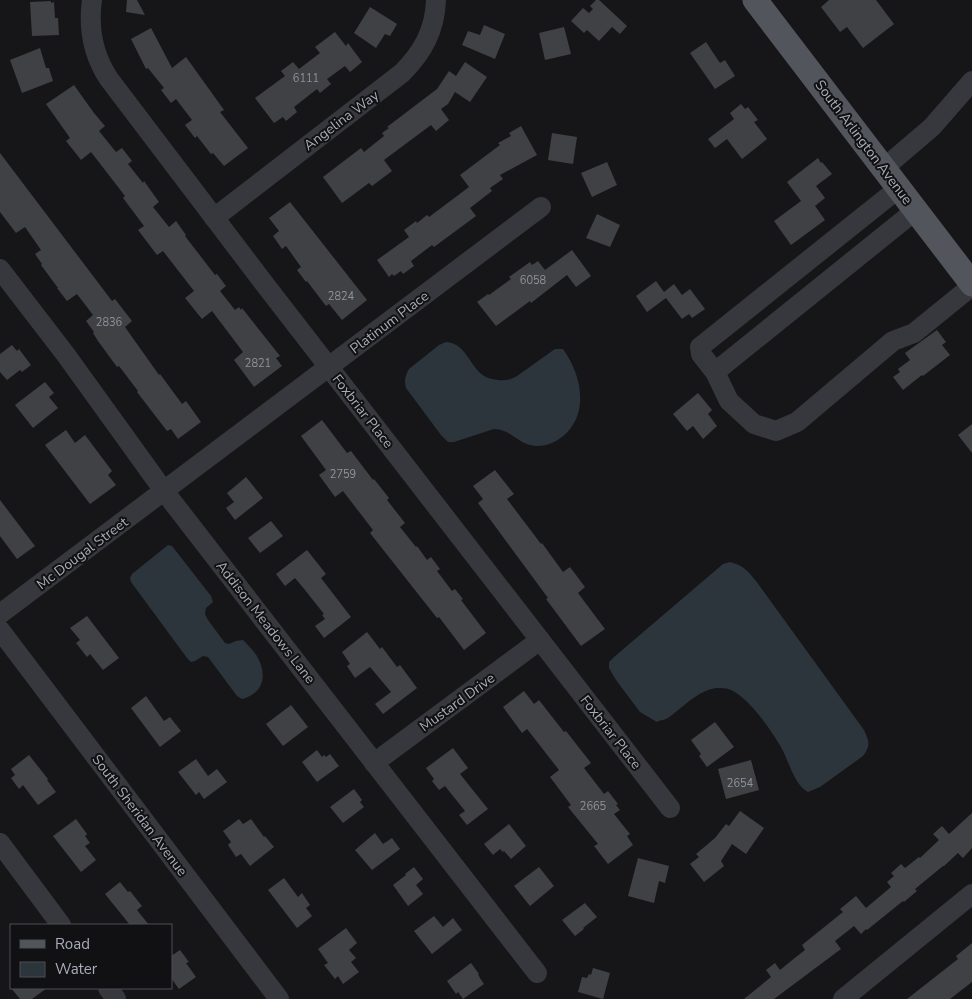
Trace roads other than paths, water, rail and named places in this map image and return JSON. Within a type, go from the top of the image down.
[{"type":"main road","name":"South Arlington Avenue","points":[[755,0],[972,285]]},
{"type":"street","name":"Foxbriar Place","points":[[92,0],[90,23],[92,38],[95,53],[102,69],[214,218],[670,808]]},
{"type":"street","name":"Angelina Way","points":[[214,218],[402,73],[418,57],[428,38],[433,24],[436,0]]},
{"type":"street","points":[[884,168],[932,127],[972,81]]},
{"type":"street","points":[[899,188],[700,347],[701,354],[715,372],[729,401],[754,424],[776,432],[797,422],[893,342],[914,333],[972,285]]},
{"type":"street","name":"Platinum Place","points":[[164,491],[541,207]]},
{"type":"street","points":[[715,372],[916,210]]},
{"type":"street","name":"Addison Meadows Lane","points":[[0,268],[66,355],[164,491],[536,973]]},
{"type":"street","name":"Mc Dougal Street","points":[[0,614],[164,491]]},
{"type":"street","name":"South Sheridan Avenue","points":[[0,630],[279,999]]},
{"type":"street","name":"Mustard Drive","points":[[374,763],[540,640]]},
{"type":"street","points":[[0,843],[60,924]]},
{"type":"street","points":[[843,999],[972,894]]},
{"type":"water","points":[[446,342],[453,343],[464,351],[476,368],[488,378],[501,380],[508,380],[514,377],[555,349],[563,349],[575,371],[580,394],[577,418],[571,428],[556,441],[540,446],[530,445],[506,432],[494,429],[454,442],[448,442],[406,388],[405,381],[409,369],[439,345]]},
{"type":"water","points":[[168,545],[172,546],[211,596],[213,602],[206,608],[205,614],[225,643],[229,644],[243,640],[258,658],[263,678],[258,689],[249,697],[242,699],[237,696],[208,657],[203,656],[191,662],[131,582],[132,574]]},
{"type":"water","points":[[730,562],[745,569],[756,581],[864,730],[867,737],[868,746],[863,756],[820,787],[808,792],[803,789],[795,778],[781,747],[766,724],[738,694],[726,688],[710,689],[695,697],[668,718],[657,722],[640,712],[609,668],[609,662],[614,657],[723,564]]}]
